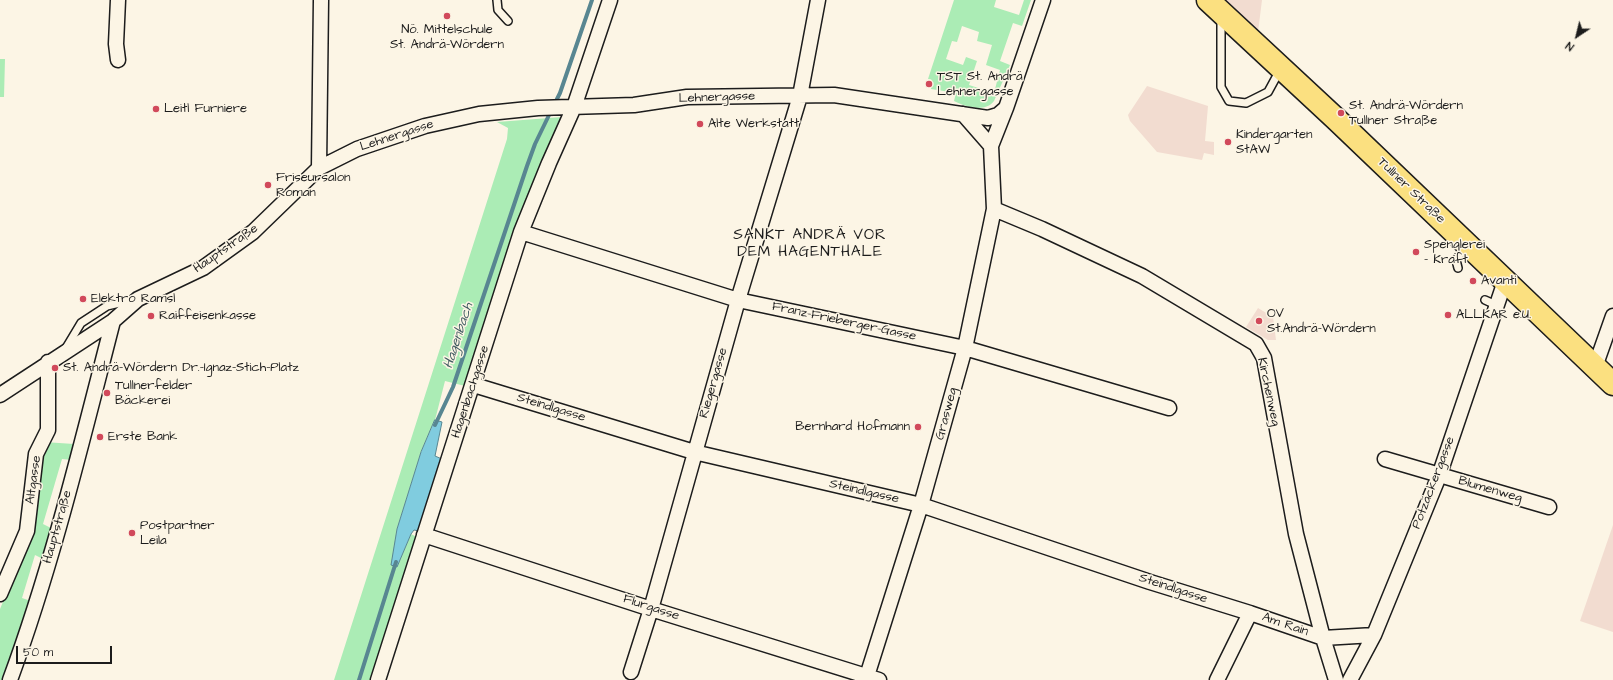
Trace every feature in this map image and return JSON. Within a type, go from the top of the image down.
[{"type":"main road","name":"Tullner Straße","points":[[1215,6],[1613,384]]},
{"type":"street","points":[[118,0],[116,44],[118,60]]},
{"type":"street","points":[[319,168],[321,0]]},
{"type":"street","name":"Hagenbachgasse","points":[[378,680],[424,534],[474,385],[521,232],[549,163],[610,0]]},
{"type":"street","name":"Riegergasse","points":[[631,672],[651,609],[738,300],[800,96],[818,0]]},
{"type":"street","points":[[1006,108],[1043,0]]},
{"type":"street","name":"Lehnergasse","points":[[319,168],[357,149],[426,126],[479,114],[538,108],[634,105],[687,97],[834,95],[988,118],[998,115],[1006,108]]},
{"type":"street","name":"Grasweg","points":[[873,678],[965,348],[994,209],[991,146],[1006,108]]},
{"type":"street","points":[[963,114],[991,146]]},
{"type":"street","name":"Hauptstraße","points":[[10,680],[30,623],[82,444],[113,320],[138,299],[203,268],[241,241],[253,232],[319,168]]},
{"type":"street","name":"Kirchenweg","points":[[994,209],[1042,229],[1137,273],[1256,344],[1264,358],[1296,534],[1323,638],[1336,680]]},
{"type":"street","name":"Franz-Frieberger-Gasse","points":[[521,232],[738,300],[965,348],[1169,408]]},
{"type":"street","name":"Potzäckergasse","points":[[1350,680],[1374,635],[1439,476],[1491,302],[1505,281]]},
{"type":"street","points":[[1595,367],[1613,316]]},
{"type":"street","points":[[0,395],[113,320]]},
{"type":"street","name":"Altgasse","points":[[0,594],[27,531],[36,454],[48,430],[48,362]]},
{"type":"street","name":"Steindlgasse","points":[[474,385],[694,452],[922,505],[1150,582],[1250,613]]},
{"type":"street","name":"Blumenweg","points":[[1386,459],[1439,476],[1549,507]]},
{"type":"street","name":"Flurgasse","points":[[424,534],[651,609],[873,678]]},
{"type":"street","name":"Am Rain","points":[[1217,680],[1250,613],[1323,638]]},
{"type":"street","points":[[1323,638],[1374,635]]},
{"type":"lane","points":[[497,0],[498,10],[508,21]]},
{"type":"lane","points":[[1215,6],[1221,87],[1229,101],[1246,103],[1268,92],[1281,68]]},
{"type":"lane","points":[[1458,268],[1456,260],[1467,245]]},
{"type":"lane","points":[[63,353],[81,323],[107,306],[138,299]]},
{"type":"shaded area","points":[[1223,0],[1262,0],[1258,32]]},
{"type":"shaded area","points":[[1147,86],[1208,106],[1205,141],[1214,142],[1214,155],[1204,153],[1202,160],[1157,152],[1130,121],[1128,115]]},
{"type":"shaded area","points":[[1258,308],[1273,317],[1276,340],[1268,340],[1246,327]]},
{"type":"shaded area","points":[[1613,525],[1613,632],[1580,621]]},
{"type":"green space","points":[[954,0],[996,0],[994,7],[1019,15],[1024,0],[1031,0],[1022,26],[1013,23],[1000,61],[1010,65],[994,101],[990,105],[975,108],[954,101],[956,93],[931,89],[932,80],[928,79]],"holes":[[[962,26],[979,32],[977,41],[992,45],[986,65],[1000,70],[994,93],[969,85],[977,61],[966,57],[963,65],[946,59],[952,41],[957,42]]]},
{"type":"green space","points":[[0,59],[5,59],[4,97],[0,97]]},
{"type":"green space","points":[[562,117],[512,234],[465,386],[445,381],[435,420],[421,452],[397,529],[392,565],[397,567],[411,534],[417,537],[373,680],[334,680],[507,139],[508,128],[497,122]]},
{"type":"green space","points":[[44,442],[74,444],[72,460],[62,459],[43,524],[51,528],[43,559],[35,555],[22,598],[31,601],[5,680],[0,680],[0,609],[32,532],[39,495]]},
{"type":"water","points":[[435,420],[442,422],[435,456],[442,459],[419,531],[414,530],[411,534],[397,567],[391,565],[397,529],[421,452]]},
{"type":"waterway","name":"Hagenbach","points":[[554,105],[560,93],[592,0]]},
{"type":"waterway","name":"Hagenbach","points":[[435,425],[453,387],[527,166],[535,144],[551,111]]},
{"type":"waterway","name":"Hagenbach","points":[[359,680],[396,562]]},
{"type":"place","name":"Nö. Mittelschule St. Andrä-Wördern","points":[[447,16]]},
{"type":"place","name":"TST St. Andrä Lehnergasse","points":[[929,84]]},
{"type":"place","name":"Leitl Furniere","points":[[156,109]]},
{"type":"place","name":"St. Andrä-Wördern Tullner Straße","points":[[1341,113]]},
{"type":"place","name":"Alte Werkstatt","points":[[700,124]]},
{"type":"place","name":"Kindergarten StAW","points":[[1228,142]]},
{"type":"place","name":"Friseursalon Roman","points":[[268,185]]},
{"type":"place","name":"Spenglerei - Kraft","points":[[1416,252]]},
{"type":"place","name":"Avanti","points":[[1473,281]]},
{"type":"place","name":"Elektro Ramsl","points":[[83,299]]},
{"type":"place","name":"ALLKAR e.U.","points":[[1448,315]]},
{"type":"place","name":"Raiffeisenkasse","points":[[151,316]]},
{"type":"place","name":"OV St.Andrä-Wördern","points":[[1259,321]]},
{"type":"place","name":"St. Andrä-Wördern Dr.-Ignaz-Stich-Platz","points":[[55,368]]},
{"type":"place","name":"Tullnerfelder Bäckerei","points":[[107,393]]},
{"type":"place","name":"Bernhard Hofmann","points":[[918,427]]},
{"type":"place","name":"Erste Bank","points":[[100,437]]},
{"type":"place","name":"Postpartner Leila","points":[[132,533]]},
{"type":"district","name":"SANKT ANDRÄ VOR DEM HAGENTHALE","points":[[810,244]]}]
